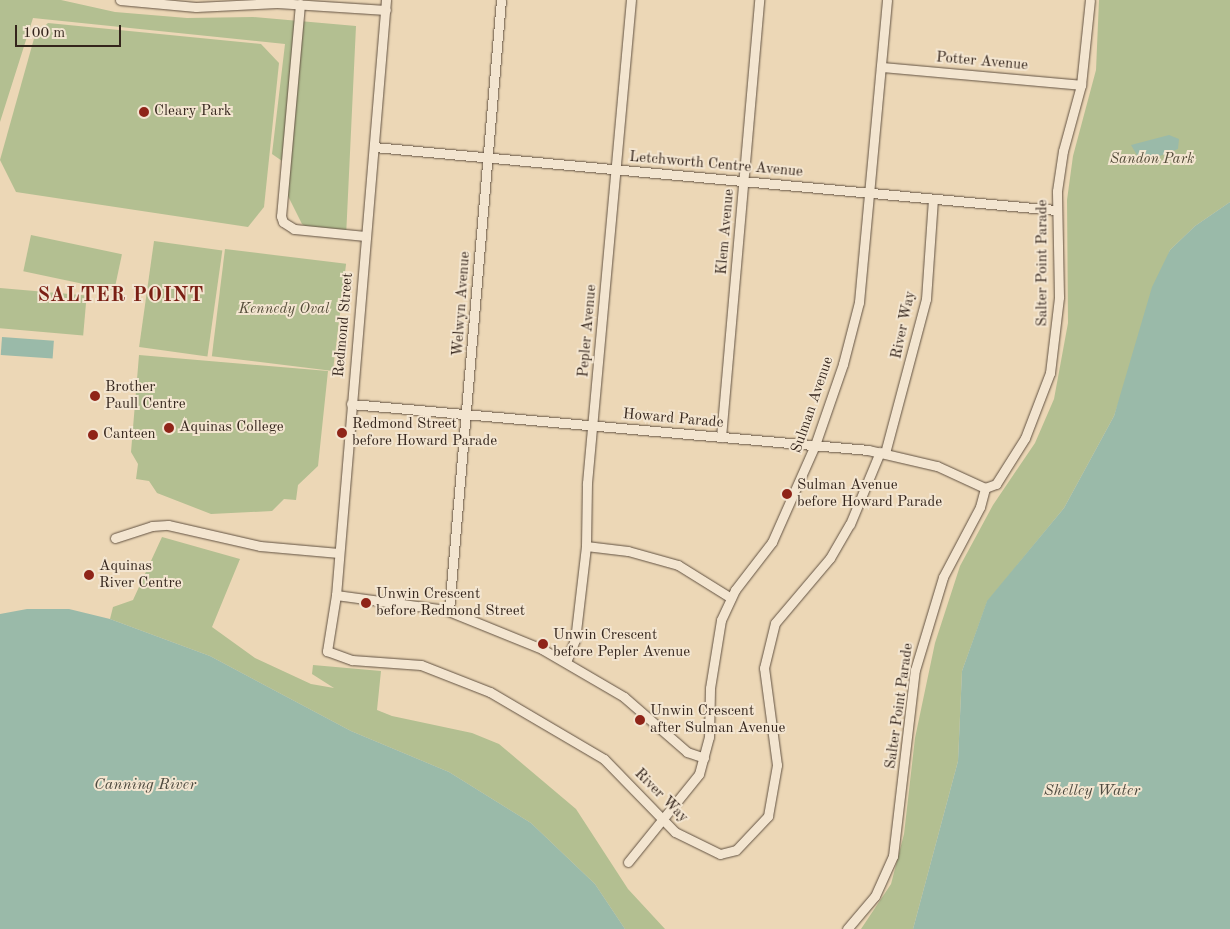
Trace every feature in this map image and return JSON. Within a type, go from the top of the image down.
[{"type":"street","points":[[120,0],[196,7],[254,2],[386,10]]},
{"type":"street","name":"Redmond Street","points":[[327,651],[336,595],[386,0]]},
{"type":"street","name":"Welwyn Avenue","points":[[449,610],[468,416],[487,160],[502,0]]},
{"type":"street","name":"Pepler Avenue","points":[[566,662],[575,640],[578,600],[586,546],[593,426],[631,0]]},
{"type":"street","name":"Klem Avenue","points":[[721,438],[760,0]]},
{"type":"street","name":"Sulman Avenue","points":[[628,862],[696,780],[704,758],[710,730],[713,660],[721,620],[731,598],[772,542],[815,445],[843,364],[859,302],[887,0]]},
{"type":"street","name":"Salter Point Parade","points":[[847,929],[875,896],[893,856],[914,679],[926,628],[943,577],[980,507],[986,488],[996,484],[1017,453],[1035,415],[1050,373],[1059,297],[1056,210],[1063,151],[1081,85],[1090,0]]},
{"type":"street","points":[[300,4],[281,216],[283,222],[294,229],[366,236]]},
{"type":"street","name":"Potter Avenue","points":[[881,67],[1081,85]]},
{"type":"street","name":"Letchworth Centre Avenue","points":[[374,147],[487,160],[615,169],[1056,210]]},
{"type":"street","name":"River Way","points":[[327,651],[352,660],[421,665],[490,692],[604,759],[674,832],[722,854],[738,849],[768,816],[777,765],[764,668],[774,627],[830,558],[850,524],[882,452],[926,299],[933,199]]},
{"type":"street","name":"Howard Parade","points":[[351,404],[882,452],[946,469],[986,488]]},
{"type":"street","points":[[115,538],[152,526],[168,525],[260,546],[339,553]]},
{"type":"street","points":[[586,546],[628,551],[678,566],[731,598]]},
{"type":"street","points":[[336,595],[449,610],[542,649],[624,697],[687,752],[704,758]]},
{"type":"green space","points":[[0,0],[61,0],[115,12],[187,18],[253,17],[356,26],[346,237],[320,235],[302,224],[287,194],[285,163],[272,154],[285,44],[33,18],[0,122]]},
{"type":"green space","name":"Sandon Park","points":[[1099,0],[1230,0],[1230,202],[1195,226],[1170,250],[1114,416],[1064,508],[987,602],[962,671],[958,761],[913,929],[861,929],[891,884],[904,834],[915,738],[935,643],[960,566],[993,505],[1035,443],[1054,399],[1068,323],[1067,200],[1073,156],[1096,70]]},
{"type":"green space","name":"Cleary Park","points":[[48,23],[261,44],[279,63],[264,207],[248,227],[16,192],[0,160],[35,35]]},
{"type":"green space","points":[[31,235],[122,254],[114,291],[23,271]]},
{"type":"green space","points":[[154,241],[222,251],[207,357],[139,347]]},
{"type":"green space","name":"Kennedy Oval","points":[[225,249],[346,264],[333,371],[212,356]]},
{"type":"green space","points":[[0,288],[87,296],[83,335],[0,328]]},
{"type":"green space","points":[[139,355],[328,371],[318,466],[298,485],[296,500],[284,499],[272,511],[211,514],[157,493],[149,481],[136,479],[138,464],[131,452]]},
{"type":"green space","points":[[162,537],[240,559],[212,627],[255,658],[311,684],[334,688],[312,674],[313,665],[381,671],[377,710],[392,716],[472,733],[499,744],[576,809],[628,889],[665,929],[625,929],[595,884],[531,823],[449,772],[351,731],[210,656],[110,619],[113,607],[133,600]]},
{"type":"water","points":[[1169,135],[1179,139],[1178,149],[1157,157],[1137,155],[1131,145]]},
{"type":"water","name":"Shelley Water","points":[[1230,202],[1230,929],[913,929],[958,761],[962,671],[987,601],[1064,508],[1114,416],[1152,287],[1170,250],[1195,226]]},
{"type":"water","points":[[2,337],[54,341],[53,359],[1,355]]},
{"type":"water","name":"Canning River","points":[[27,609],[69,609],[110,619],[210,656],[351,731],[449,772],[531,823],[595,884],[625,929],[0,929],[0,614]]},
{"type":"place","name":"Cleary Park","points":[[144,112]]},
{"type":"place","name":"Brother Paull Centre","points":[[95,396]]},
{"type":"place","name":"Aquinas College","points":[[169,428]]},
{"type":"place","name":"Redmond Street before Howard Parade","points":[[342,433]]},
{"type":"place","name":"Canteen","points":[[93,435]]},
{"type":"place","name":"Sulman Avenue before Howard Parade","points":[[787,494]]},
{"type":"place","name":"Aquinas River Centre","points":[[89,575]]},
{"type":"place","name":"Unwin Crescent before Redmond Street","points":[[366,603]]},
{"type":"place","name":"Unwin Crescent before Pepler Avenue","points":[[543,644]]},
{"type":"place","name":"Unwin Crescent after Sulman Avenue","points":[[640,720]]},
{"type":"district","name":"SALTER POINT","points":[[121,296]]}]
